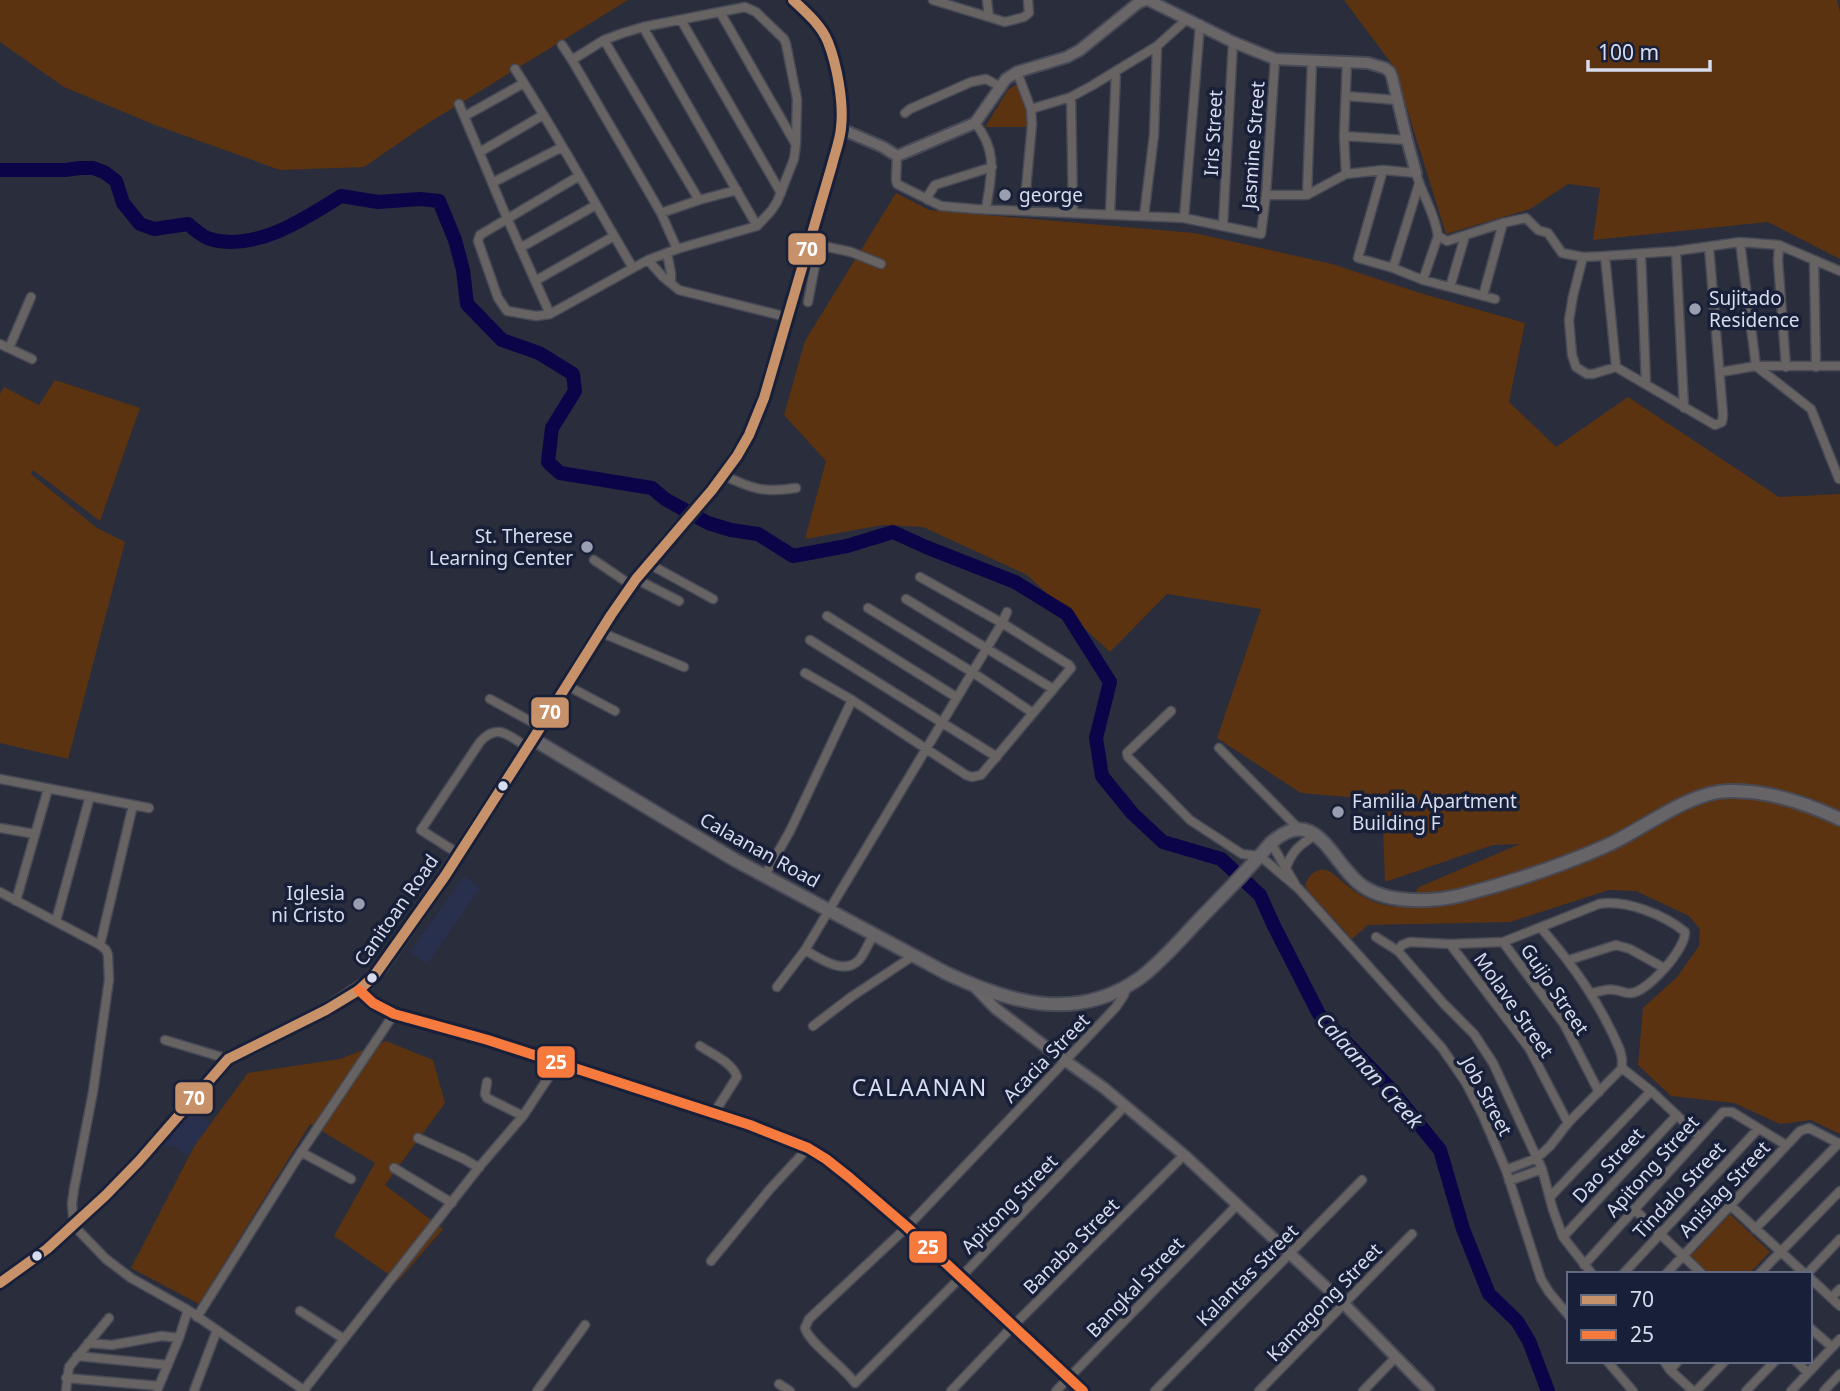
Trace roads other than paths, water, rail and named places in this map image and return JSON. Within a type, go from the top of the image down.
[{"type":"main road","name":"Canitoan Road","points":[[0,1283],[74,1226],[139,1161],[228,1059],[326,1010],[359,990],[382,966],[534,738]]},
{"type":"main road","name":"Calaanan Road","points":[[534,738],[735,860],[913,956],[974,986],[1021,1001],[1069,1004],[1097,999],[1127,986],[1164,957],[1271,843]]},
{"type":"main road","points":[[1271,843],[1287,831],[1310,831],[1328,846],[1365,887],[1385,896],[1427,900],[1454,897],[1499,886],[1565,863],[1611,844],[1690,801],[1711,794],[1727,791],[1768,795],[1804,804],[1840,819]]},
{"type":"street","points":[[793,0],[807,12],[828,41],[842,111],[841,129],[814,244],[808,302]]},
{"type":"street","points":[[933,0],[1005,22],[1029,13],[1028,0]]},
{"type":"street","points":[[987,0],[989,17]]},
{"type":"street","points":[[897,156],[975,123],[1006,79],[1017,72],[1068,57],[1138,3],[1147,0],[1233,42],[1275,59],[1347,61],[1375,65],[1390,72],[1406,140],[1431,208],[1438,236],[1423,280]]},
{"type":"street","points":[[572,60],[604,40],[643,26],[745,7],[750,8],[784,39],[797,99],[794,159],[771,212],[757,226],[648,260],[550,314],[536,316],[507,310],[498,298],[478,238],[579,176]]},
{"type":"street","points":[[720,12],[796,144]]},
{"type":"street","points":[[1031,109],[1071,97],[1157,46],[1187,19]]},
{"type":"street","points":[[681,20],[781,193]]},
{"type":"street","points":[[1184,218],[1200,24]]},
{"type":"street","points":[[643,26],[757,226]]},
{"type":"street","points":[[604,40],[699,200]]},
{"type":"street","name":"Iris Street","points":[[1223,225],[1233,42]]},
{"type":"street","points":[[562,45],[661,213],[677,249]]},
{"type":"street","points":[[1144,216],[1154,135],[1157,46]]},
{"type":"street","name":"Jasmine Street","points":[[1223,225],[1261,234],[1275,59]]},
{"type":"street","points":[[1307,195],[1312,61]]},
{"type":"street","points":[[1346,174],[1344,136],[1347,61]]},
{"type":"street","points":[[516,69],[633,268]]},
{"type":"street","points":[[1110,214],[1116,71]]},
{"type":"street","points":[[1017,72],[1031,109],[1032,124],[1024,211]]},
{"type":"street","points":[[905,113],[971,82],[986,79],[1001,87]]},
{"type":"street","points":[[465,116],[524,83]]},
{"type":"street","points":[[1346,96],[1397,100]]},
{"type":"street","points":[[1071,97],[1073,213]]},
{"type":"street","points":[[459,104],[550,314]]},
{"type":"street","points":[[480,152],[543,115]]},
{"type":"street","points":[[975,123],[991,151],[992,167],[986,209]]},
{"type":"street","points":[[841,129],[897,156]]},
{"type":"street","points":[[1344,136],[1406,140]]},
{"type":"street","points":[[492,183],[562,147]]},
{"type":"street","points":[[897,156],[897,184],[941,206],[1184,218],[1223,225]]},
{"type":"street","points":[[928,200],[935,185],[992,167]]},
{"type":"street","points":[[1266,195],[1307,195],[1346,174],[1383,170],[1418,178]]},
{"type":"street","points":[[1383,170],[1358,258],[1423,280],[1495,299]]},
{"type":"street","points":[[1394,268],[1418,178]]},
{"type":"street","points":[[661,213],[737,190]]},
{"type":"street","points":[[520,248],[596,205]]},
{"type":"street","points":[[1438,236],[1447,241],[1526,218],[1538,230],[1548,233],[1562,253],[1583,257],[1676,251],[1740,243],[1779,245],[1840,271]]},
{"type":"street","points":[[1483,296],[1503,223]]},
{"type":"street","points":[[535,281],[614,236]]},
{"type":"street","points":[[1450,287],[1465,236]]},
{"type":"street","points":[[1740,243],[1756,366],[1811,409],[1839,479]]},
{"type":"street","points":[[814,244],[864,256],[881,264]]},
{"type":"street","points":[[534,738],[634,582],[723,475],[749,435],[814,244]]},
{"type":"street","points":[[1779,245],[1786,367]]},
{"type":"street","points":[[1583,257],[1569,320],[1572,355],[1576,367],[1587,374],[1616,367],[1715,425],[1722,422],[1723,415],[1709,247]]},
{"type":"street","points":[[1676,251],[1684,408]]},
{"type":"street","points":[[667,253],[671,283]]},
{"type":"street","points":[[1641,254],[1646,384]]},
{"type":"street","points":[[1605,256],[1616,367]]},
{"type":"street","points":[[648,260],[679,290],[787,317]]},
{"type":"street","points":[[1814,260],[1816,367]]},
{"type":"street","points":[[9,348],[31,297]]},
{"type":"street","points":[[0,344],[32,359]]},
{"type":"street","points":[[1721,372],[1756,366],[1840,366]]},
{"type":"street","points":[[723,475],[765,491],[796,488]]},
{"type":"street","points":[[594,560],[634,582],[679,601]]},
{"type":"street","points":[[649,564],[713,599]]},
{"type":"street","points":[[805,673],[852,700],[966,775],[972,778],[981,775],[1071,668],[1002,623],[920,577]]},
{"type":"street","points":[[906,599],[1053,689]]},
{"type":"street","points":[[867,608],[1033,713]]},
{"type":"street","points":[[777,987],[806,950],[1007,612]]},
{"type":"street","points":[[827,616],[956,697]]},
{"type":"street","points":[[600,632],[684,667]]},
{"type":"street","points":[[810,640],[996,757]]},
{"type":"street","points":[[566,685],[615,712]]},
{"type":"street","points":[[490,699],[534,738]]},
{"type":"street","points":[[765,875],[790,831],[852,700]]},
{"type":"street","points":[[1171,711],[1127,753],[1128,757],[1190,820],[1242,854],[1256,860]]},
{"type":"street","points":[[459,854],[421,830],[480,742],[489,733],[502,732],[534,738]]},
{"type":"street","points":[[1219,748],[1299,829]]},
{"type":"street","points":[[0,779],[149,808]]},
{"type":"street","points":[[16,901],[48,789]]},
{"type":"street","points":[[56,921],[90,796]]},
{"type":"street","points":[[100,945],[133,805]]},
{"type":"street","points":[[0,828],[35,834]]},
{"type":"street","points":[[1286,868],[1293,851],[1316,835]]},
{"type":"street","name":"Job Street","points":[[1271,843],[1298,889],[1451,1060],[1473,1095],[1506,1170],[1541,1279],[1567,1314]]},
{"type":"street","name":"Job Street","points":[[1256,860],[1298,889]]},
{"type":"street","points":[[0,892],[100,945],[108,956],[109,979],[93,1092],[72,1204],[74,1226],[106,1259],[125,1273],[188,1310],[304,1390],[523,1116],[558,1063]]},
{"type":"street","points":[[1398,951],[1402,945],[1410,942],[1503,942],[1610,902],[1646,910],[1685,932],[1683,943],[1664,968],[1642,989],[1634,993],[1609,989],[1592,993]]},
{"type":"street","points":[[1506,1170],[1537,1158],[1622,1068],[1620,1050],[1592,993],[1569,960],[1541,928]]},
{"type":"street","points":[[806,950],[835,965],[850,965],[858,960],[874,934]]},
{"type":"street","points":[[1376,937],[1398,951],[1474,1034],[1493,1063],[1542,1169],[1563,1237],[1590,1272]]},
{"type":"street","name":"Guijo Street","points":[[1503,942],[1564,1024],[1599,1092]]},
{"type":"street","name":"Molave Street","points":[[1450,944],[1529,1048],[1568,1123]]},
{"type":"street","points":[[1569,960],[1616,945],[1630,949],[1664,968]]},
{"type":"street","points":[[813,1026],[913,956]]},
{"type":"street","points":[[974,986],[995,1008],[1126,1105],[1184,1155],[1344,1304],[1429,1391]]},
{"type":"street","name":"Acacia Street","points":[[855,1383],[844,1369],[808,1336],[805,1328],[809,1319],[907,1227],[1116,1007],[1125,995],[1127,986]]},
{"type":"street","points":[[359,990],[373,1003],[394,1014],[455,1030],[713,1113],[808,1148],[850,1178],[907,1227],[1083,1391]]},
{"type":"street","points":[[197,1317],[301,1152],[394,1014]]},
{"type":"street","points":[[165,1041],[228,1059]]},
{"type":"street","points":[[700,1046],[737,1074],[713,1113]]},
{"type":"street","points":[[1622,1068],[1700,1137]]},
{"type":"street","points":[[487,1082],[487,1098],[523,1116]]},
{"type":"street","points":[[1550,1197],[1651,1091]]},
{"type":"street","name":"Apitong Street","points":[[855,1383],[1126,1105]]},
{"type":"street","name":"Apitong Street","points":[[1584,1265],[1720,1114],[1732,1112],[1786,1145]]},
{"type":"street","name":"Dao Street","points":[[1563,1237],[1676,1115]]},
{"type":"street","name":"Anislag Street","points":[[1668,1272],[1800,1131],[1805,1128],[1840,1143]]},
{"type":"street","name":"Tindalo Street","points":[[1625,1272],[1758,1129]]},
{"type":"street","points":[[418,1138],[479,1168]]},
{"type":"street","points":[[1755,1229],[1840,1143]]},
{"type":"street","points":[[711,1261],[770,1189],[808,1148]]},
{"type":"street","points":[[301,1152],[351,1179]]},
{"type":"street","name":"Banaba Street","points":[[951,1391],[1184,1155]]},
{"type":"street","points":[[394,1168],[452,1203]]},
{"type":"street","points":[[1509,1181],[1542,1169]]},
{"type":"street","name":"Kalantas Street","points":[[1154,1391],[1362,1180]]},
{"type":"street","points":[[1761,1272],[1840,1191]]},
{"type":"street","name":"Bangkal Street","points":[[1056,1391],[1237,1205]]},
{"type":"street","points":[[1730,1205],[1804,1272]]},
{"type":"street","points":[[1634,1209],[1700,1272]]},
{"type":"street","name":"Kamagong Street","points":[[1259,1391],[1412,1234]]},
{"type":"street","points":[[1811,1272],[1840,1239]]},
{"type":"street","points":[[1812,1279],[1840,1306]]},
{"type":"street","points":[[1831,1298],[1840,1289]]},
{"type":"street","points":[[66,1378],[158,1388],[188,1310]]},
{"type":"street","points":[[300,1311],[344,1339]]},
{"type":"street","points":[[66,1391],[69,1367],[109,1318]]},
{"type":"street","points":[[537,1391],[585,1325]]},
{"type":"street","points":[[194,1391],[217,1330]]},
{"type":"street","points":[[1812,1330],[1832,1347]]},
{"type":"street","points":[[88,1343],[112,1345],[162,1336],[179,1338]]},
{"type":"street","points":[[1791,1391],[1840,1339]]},
{"type":"street","points":[[77,1356],[168,1365]]},
{"type":"street","points":[[1363,1391],[1396,1357]]},
{"type":"street","points":[[1609,1363],[1633,1391]]},
{"type":"street","points":[[1665,1363],[1695,1391],[1723,1363]]},
{"type":"street","points":[[1670,1370],[1676,1363]]},
{"type":"street","points":[[1746,1391],[1772,1363]]},
{"type":"street","points":[[1798,1363],[1808,1373]]},
{"type":"street","points":[[1824,1391],[1840,1374]]},
{"type":"street","points":[[779,1384],[790,1391]]},
{"type":"waterway","name":"Calaanan Creek","points":[[0,170],[93,168],[116,181],[123,203],[140,224],[154,229],[188,224],[207,238],[227,242],[244,241],[279,231],[341,196],[378,202],[420,199],[439,201],[455,240],[463,270],[467,304],[502,340],[539,353],[573,374],[575,391],[552,428],[548,462],[560,473],[652,488],[665,499],[708,523],[758,534],[793,556],[847,546],[893,532],[1015,582],[1067,614],[1110,682],[1096,738],[1102,776],[1132,813],[1163,842],[1221,859],[1260,895],[1319,1014],[1388,1086],[1440,1150],[1463,1229],[1489,1294],[1517,1321],[1529,1341],[1548,1391]]},
{"type":"place","name":"george","points":[[1005,195]]},
{"type":"place","name":"Sujitado Residence","points":[[1695,309]]},
{"type":"place","name":"St. Therese Learning Center","points":[[587,547]]},
{"type":"place","name":"Familia Apartment Building F","points":[[1338,812]]},
{"type":"place","name":"Iglesia ni Cristo","points":[[359,904]]},
{"type":"district","name":"CALAANAN","points":[[920,1087]]}]
